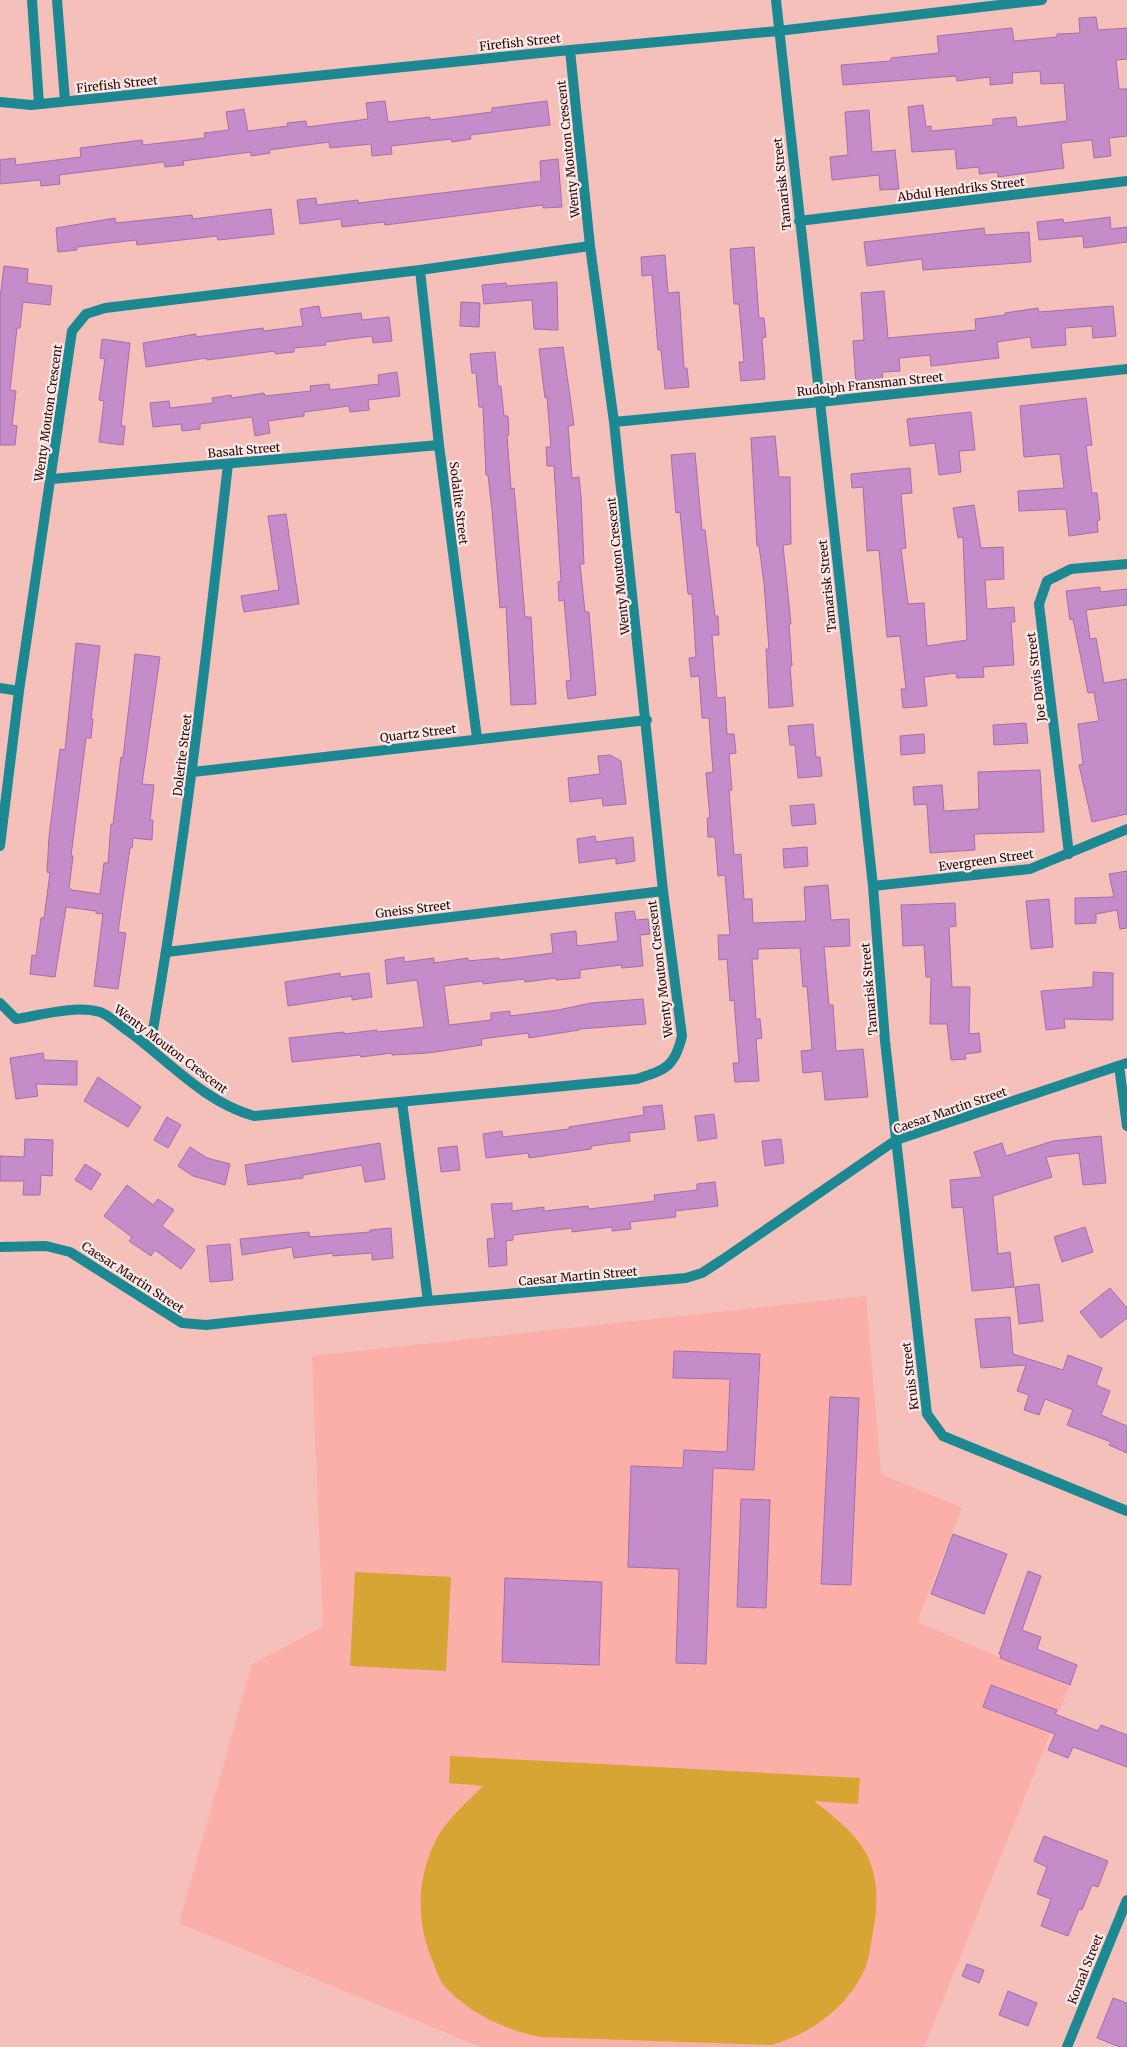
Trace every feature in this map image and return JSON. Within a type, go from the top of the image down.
[{"type":"street","points":[[32,0],[39,104]]},
{"type":"street","points":[[57,0],[65,102]]},
{"type":"street","name":"Tamarisk Street","points":[[776,0],[873,886],[896,1140]]},
{"type":"street","name":"Firefish Street","points":[[0,102],[39,104],[65,102],[570,50],[778,31],[1042,0]]},
{"type":"street","name":"Wenty Mouton Crescent","points":[[0,1003],[16,1019],[75,1010],[101,1012],[150,1047],[203,1092],[234,1110],[254,1116],[637,1079],[663,1071],[679,1052],[682,1036],[663,891],[647,720],[614,422],[590,246],[570,50]]},
{"type":"street","name":"Abdul Hendriks Street","points":[[799,221],[1127,181]]},
{"type":"street","name":"Wenty Mouton Crescent","points":[[0,846],[19,692],[52,479],[72,331],[86,314],[105,308],[420,270],[590,246]]},
{"type":"street","name":"Sodalite Street","points":[[420,270],[439,444],[477,738]]},
{"type":"street","name":"Rudolph Fransman Street","points":[[614,422],[1127,369]]},
{"type":"street","name":"Basalt Street","points":[[52,479],[439,444]]},
{"type":"street","name":"Dolerite Street","points":[[150,1047],[167,952],[193,772],[228,464]]},
{"type":"street","name":"Joe Davis Street","points":[[1069,854],[1039,604],[1047,581],[1070,569],[1127,564]]},
{"type":"street","points":[[0,688],[19,692]]},
{"type":"street","name":"Quartz Street","points":[[193,772],[647,720]]},
{"type":"street","name":"Evergreen Street","points":[[873,886],[1030,869],[1127,829]]},
{"type":"street","name":"Gneiss Street","points":[[167,952],[663,891]]},
{"type":"street","points":[[1123,1065],[1127,1126]]},
{"type":"street","name":"Caesar Martin Street","points":[[0,1248],[46,1246],[70,1252],[182,1324],[206,1325],[686,1278],[702,1273],[722,1260],[896,1140],[1123,1065]]},
{"type":"street","points":[[402,1102],[428,1302]]},
{"type":"street","name":"Kruis Street","points":[[896,1140],[926,1414],[942,1436],[1127,1511]]},
{"type":"street","name":"Koraal Street","points":[[1067,2047],[1124,1916],[1127,1900]]},
{"type":"shaded area","points":[[866,1296],[881,1474],[962,1508],[917,1622],[1069,1687],[924,2047],[481,2047],[179,1923],[252,1664],[323,1627],[312,1356]]},
{"type":"shaded area","points":[[355,1572],[451,1577],[446,1671],[350,1666]]},
{"type":"shaded area","points":[[450,1756],[860,1778],[858,1804],[814,1801],[856,1838],[871,1863],[876,1890],[876,1908],[869,1955],[864,1971],[847,1997],[826,2018],[787,2040],[772,2045],[541,2037],[500,2025],[474,2011],[451,1993],[442,1983],[423,1932],[421,1917],[422,1885],[429,1855],[440,1833],[451,1818],[483,1786],[449,1783]]},
{"type":"building","points":[[1096,17],[1098,30],[1127,28],[1127,59],[1116,60],[1119,89],[1127,89],[1127,136],[1109,138],[1111,156],[1094,158],[1092,140],[1061,143],[1064,168],[998,177],[998,172],[979,174],[979,167],[957,169],[955,149],[912,152],[908,107],[923,105],[926,127],[931,126],[931,131],[993,125],[993,119],[1016,117],[1017,127],[1067,121],[1064,83],[1041,84],[1040,71],[1012,73],[1013,83],[990,85],[990,77],[957,81],[956,76],[843,85],[841,65],[891,61],[891,58],[939,53],[937,36],[1012,28],[1014,41],[1057,37],[1057,34],[1080,33],[1079,18]]},
{"type":"building","points":[[385,101],[388,122],[430,117],[430,120],[492,112],[492,108],[547,101],[550,125],[470,135],[471,139],[452,142],[451,139],[391,146],[392,154],[372,156],[371,144],[330,148],[329,142],[269,150],[270,153],[251,156],[251,152],[183,161],[184,165],[165,167],[164,162],[59,175],[60,184],[41,186],[40,180],[0,184],[0,160],[15,158],[16,165],[81,157],[80,148],[142,140],[143,145],[205,138],[204,133],[229,130],[226,112],[244,109],[248,131],[288,126],[287,123],[306,121],[307,127],[368,119],[366,103]]},
{"type":"building","points":[[869,110],[872,152],[895,150],[899,189],[880,190],[879,175],[832,180],[830,157],[848,155],[845,112]]},
{"type":"building","points":[[558,159],[562,207],[543,208],[543,205],[385,225],[384,222],[342,227],[341,219],[300,224],[297,200],[316,198],[317,205],[358,200],[358,203],[541,181],[540,161]]},
{"type":"building","points":[[271,209],[274,234],[218,240],[217,236],[137,245],[136,240],[77,247],[77,250],[58,252],[56,228],[115,218],[116,223],[192,215],[193,219]]},
{"type":"building","points":[[1110,217],[1111,229],[1127,227],[1127,242],[1084,248],[1083,236],[1039,240],[1037,222],[1063,219],[1064,223]]},
{"type":"building","points":[[984,228],[985,235],[1029,232],[1031,262],[923,270],[922,259],[867,266],[864,242]]},
{"type":"building","points":[[754,247],[759,318],[764,318],[766,337],[762,338],[765,379],[741,381],[739,362],[744,362],[739,304],[734,304],[730,249]]},
{"type":"building","points":[[665,255],[668,293],[679,292],[684,368],[687,368],[689,387],[665,389],[661,350],[658,350],[652,275],[642,276],[641,257]]},
{"type":"building","points":[[4,266],[28,269],[27,283],[52,286],[50,305],[23,302],[20,328],[17,328],[10,390],[16,391],[12,425],[17,426],[15,445],[0,445],[0,298]]},
{"type":"building","points":[[557,282],[558,330],[534,329],[532,300],[484,304],[482,285],[506,283],[507,286]]},
{"type":"building","points":[[884,291],[888,338],[976,330],[975,319],[1038,308],[1039,312],[1113,306],[1116,336],[1093,338],[1092,326],[1065,328],[1066,345],[1032,348],[1030,337],[997,342],[999,358],[931,366],[930,355],[899,358],[900,371],[882,372],[883,381],[856,383],[853,341],[864,340],[861,293]]},
{"type":"building","points":[[461,302],[480,303],[479,327],[460,326]]},
{"type":"building","points":[[319,306],[321,318],[361,313],[362,320],[389,317],[392,341],[373,343],[372,336],[325,342],[326,345],[294,348],[294,352],[275,354],[275,351],[146,367],[143,343],[196,334],[196,337],[263,328],[264,331],[303,326],[300,309]]},
{"type":"building","points":[[102,339],[130,343],[121,426],[125,426],[123,445],[99,442],[104,401],[99,400],[105,359],[100,358]]},
{"type":"building","points":[[563,347],[574,425],[568,426],[572,478],[579,477],[581,496],[584,564],[580,564],[585,612],[589,612],[596,695],[568,699],[566,681],[571,680],[564,600],[559,601],[558,582],[561,581],[554,466],[547,466],[546,447],[551,447],[547,397],[545,398],[539,349]]},
{"type":"building","points":[[495,352],[498,386],[501,386],[504,416],[508,416],[509,435],[507,435],[511,489],[514,488],[525,617],[531,617],[536,704],[511,705],[506,607],[500,608],[492,510],[488,475],[486,475],[483,407],[479,407],[476,373],[472,373],[470,354]]},
{"type":"building","points":[[397,372],[400,396],[368,400],[369,410],[350,412],[349,406],[304,412],[304,416],[268,421],[270,433],[255,436],[252,417],[200,424],[200,429],[182,431],[181,424],[153,427],[150,403],[169,401],[170,408],[213,403],[212,398],[231,395],[232,398],[264,393],[265,396],[311,391],[310,386],[329,384],[330,390],[379,384],[378,375]]},
{"type":"building","points":[[1086,398],[1092,445],[1086,446],[1092,493],[1097,493],[1100,520],[1097,521],[1098,532],[1069,536],[1066,509],[1019,511],[1018,491],[1064,488],[1060,454],[1024,457],[1020,406]]},
{"type":"building","points":[[971,412],[975,450],[959,451],[961,472],[939,475],[935,443],[910,446],[907,419]]},
{"type":"building","points":[[775,436],[779,477],[790,477],[791,544],[783,545],[791,624],[789,624],[792,666],[790,666],[793,706],[769,708],[766,649],[769,649],[764,583],[759,546],[757,546],[751,438]]},
{"type":"building","points":[[695,453],[702,530],[705,530],[715,616],[718,616],[719,635],[712,635],[717,698],[725,697],[727,734],[734,734],[736,753],[729,754],[732,790],[729,790],[734,855],[741,854],[744,899],[752,899],[753,923],[806,921],[804,887],[828,885],[831,920],[849,919],[850,946],[824,947],[829,1005],[833,1005],[836,1051],[863,1049],[868,1097],[825,1100],[822,1071],[803,1073],[801,1051],[812,1050],[807,986],[803,987],[800,948],[758,949],[758,959],[752,959],[756,1019],[760,1019],[762,1038],[756,1039],[759,1081],[735,1082],[733,1063],[739,1063],[734,1000],[730,1001],[727,959],[719,960],[718,935],[730,935],[725,875],[718,876],[715,837],[708,837],[707,818],[710,818],[706,773],[713,772],[709,718],[702,718],[699,676],[691,677],[689,658],[696,657],[692,594],[688,594],[680,512],[676,513],[671,455]]},
{"type":"building","points":[[910,468],[912,493],[901,494],[906,548],[901,549],[908,604],[924,603],[927,646],[967,640],[963,537],[958,538],[953,508],[974,505],[981,548],[1003,547],[1004,579],[985,580],[987,609],[1014,607],[1015,622],[1011,622],[1014,665],[983,667],[984,677],[957,678],[956,673],[924,677],[927,706],[903,708],[901,689],[906,689],[900,636],[887,637],[879,550],[867,551],[863,487],[852,488],[851,474]]},
{"type":"building","points":[[286,514],[299,604],[244,612],[241,596],[279,590],[268,516]]},
{"type":"building","points":[[1100,587],[1100,592],[1127,589],[1127,605],[1086,610],[1090,639],[1096,638],[1104,683],[1127,679],[1127,814],[1092,822],[1079,765],[1083,764],[1078,724],[1099,721],[1094,692],[1088,693],[1073,619],[1070,620],[1066,591]]},
{"type":"building","points":[[76,643],[100,646],[91,719],[93,719],[91,738],[86,738],[71,856],[73,856],[69,888],[72,890],[100,894],[104,863],[108,863],[111,824],[113,824],[121,757],[123,758],[135,654],[160,657],[142,784],[154,785],[150,820],[153,820],[152,840],[133,838],[132,848],[130,848],[118,932],[126,933],[118,989],[94,986],[103,914],[96,913],[96,911],[66,907],[55,977],[30,974],[32,955],[36,956],[41,918],[44,918],[50,873],[47,872],[49,837],[60,749],[65,750]]},
{"type":"building","points":[[1026,723],[1028,743],[994,745],[993,725]]},
{"type":"building","points":[[813,724],[816,757],[820,757],[822,776],[798,778],[795,745],[790,745],[788,726]]},
{"type":"building","points":[[924,734],[925,753],[901,755],[900,736]]},
{"type":"building","points":[[610,755],[621,761],[626,804],[603,806],[602,798],[570,802],[568,778],[600,774],[598,756]]},
{"type":"building","points":[[1040,770],[1044,832],[974,834],[975,850],[930,853],[927,804],[914,805],[913,787],[942,785],[944,811],[979,809],[978,772]]},
{"type":"building","points":[[814,804],[816,824],[792,826],[790,806]]},
{"type":"building","points":[[595,836],[596,842],[633,837],[635,861],[616,864],[616,858],[579,863],[577,839]]},
{"type":"building","points":[[807,847],[808,866],[784,868],[783,849]]},
{"type":"building","points":[[1127,871],[1127,928],[1120,929],[1117,910],[1096,914],[1096,923],[1075,924],[1075,898],[1114,897],[1109,874]]},
{"type":"building","points":[[1049,899],[1053,947],[1031,949],[1026,901]]},
{"type":"building","points":[[955,903],[956,926],[949,927],[952,987],[970,987],[969,1034],[979,1033],[981,1052],[965,1054],[966,1059],[951,1060],[947,1024],[930,1024],[931,977],[926,977],[924,945],[903,946],[901,905]]},
{"type":"building","points":[[634,911],[636,920],[648,919],[650,934],[640,935],[643,966],[622,968],[621,965],[580,970],[580,978],[556,980],[556,978],[525,982],[524,979],[483,984],[483,981],[444,986],[449,1025],[491,1020],[491,1013],[510,1011],[510,1016],[558,1010],[591,1003],[643,999],[646,1024],[579,1029],[529,1038],[528,1033],[481,1039],[482,1045],[428,1053],[392,1055],[392,1053],[361,1057],[360,1055],[292,1062],[289,1038],[344,1032],[344,1034],[377,1030],[377,1032],[424,1027],[417,980],[387,984],[385,960],[404,957],[404,962],[434,958],[434,963],[468,958],[468,961],[499,958],[499,960],[553,953],[551,934],[576,931],[577,946],[618,941],[615,913]]},
{"type":"building","points":[[1093,972],[1113,973],[1113,1020],[1064,1019],[1065,1028],[1046,1030],[1041,991],[1093,987]]},
{"type":"building","points":[[340,973],[340,977],[369,973],[372,997],[352,1000],[352,996],[288,1006],[285,982]]},
{"type":"building","points":[[43,1053],[44,1060],[77,1061],[77,1085],[36,1084],[38,1096],[16,1099],[10,1058]]},
{"type":"building","points":[[98,1077],[141,1107],[128,1127],[84,1101]]},
{"type":"building","points":[[662,1105],[665,1129],[629,1133],[630,1141],[591,1146],[591,1149],[529,1158],[528,1153],[486,1158],[483,1134],[502,1131],[503,1137],[569,1129],[569,1127],[644,1115],[643,1107]]},
{"type":"building","points":[[714,1114],[717,1138],[698,1141],[695,1116]]},
{"type":"building","points":[[167,1117],[181,1125],[168,1148],[154,1140]]},
{"type":"building","points":[[1101,1136],[1106,1183],[1083,1185],[1079,1153],[1046,1157],[1052,1177],[993,1196],[998,1254],[1010,1252],[1014,1287],[972,1291],[963,1207],[952,1208],[950,1180],[982,1177],[974,1152],[1002,1143],[1006,1156],[1053,1141]]},
{"type":"building","points":[[25,1139],[53,1140],[52,1176],[41,1175],[40,1195],[23,1195],[24,1181],[0,1181],[0,1156],[24,1157]]},
{"type":"building","points":[[781,1139],[784,1163],[765,1166],[762,1141]]},
{"type":"building","points":[[380,1143],[385,1179],[365,1182],[362,1165],[303,1175],[303,1178],[248,1185],[245,1165]]},
{"type":"building","points":[[457,1146],[460,1170],[441,1172],[438,1148]]},
{"type":"building","points":[[190,1147],[207,1158],[230,1164],[225,1185],[193,1176],[178,1166]]},
{"type":"building","points":[[85,1164],[101,1174],[91,1190],[75,1180]]},
{"type":"building","points":[[715,1182],[718,1206],[675,1211],[676,1217],[630,1222],[631,1229],[612,1231],[612,1227],[572,1232],[572,1228],[513,1235],[513,1240],[506,1241],[507,1265],[489,1267],[487,1239],[495,1238],[491,1204],[512,1203],[512,1211],[544,1207],[544,1211],[588,1206],[589,1209],[655,1201],[654,1195],[697,1190],[697,1184]]},
{"type":"building","points":[[127,1185],[153,1205],[158,1199],[174,1210],[162,1226],[195,1250],[181,1269],[155,1250],[151,1256],[129,1241],[132,1237],[104,1216]]},
{"type":"building","points":[[1085,1227],[1093,1252],[1062,1262],[1054,1237]]},
{"type":"building","points":[[391,1228],[393,1258],[372,1260],[372,1253],[333,1256],[333,1253],[294,1258],[292,1247],[242,1255],[240,1239],[309,1232],[310,1237],[370,1232],[370,1230]]},
{"type":"building","points":[[230,1244],[233,1280],[210,1282],[207,1246]]},
{"type":"building","points":[[1039,1284],[1043,1321],[1019,1324],[1015,1287]]},
{"type":"building","points":[[1110,1288],[1127,1308],[1127,1318],[1101,1338],[1080,1312]]},
{"type":"building","points":[[1010,1317],[1013,1354],[1063,1370],[1068,1355],[1102,1368],[1096,1385],[1110,1391],[1101,1415],[1127,1426],[1127,1453],[1109,1445],[1111,1442],[1067,1425],[1073,1410],[1045,1399],[1039,1415],[1024,1410],[1029,1395],[1017,1391],[1026,1365],[981,1368],[975,1319]]},
{"type":"building","points":[[674,1351],[760,1354],[754,1470],[713,1468],[706,1664],[676,1663],[679,1569],[628,1567],[631,1466],[683,1468],[684,1450],[727,1452],[730,1379],[673,1378]]},
{"type":"building","points":[[830,1397],[859,1398],[851,1585],[821,1584]]},
{"type":"building","points":[[741,1499],[770,1500],[766,1608],[737,1607]]},
{"type":"building","points":[[953,1534],[1007,1554],[984,1614],[931,1594]]},
{"type":"building","points":[[1028,1571],[1041,1576],[1022,1630],[1041,1637],[1037,1649],[1077,1665],[1070,1685],[1000,1658],[1001,1655],[999,1654]]},
{"type":"building","points":[[505,1578],[602,1582],[599,1665],[502,1662]]},
{"type":"building","points":[[991,1685],[1057,1710],[1055,1714],[1098,1731],[1101,1725],[1127,1735],[1127,1767],[1073,1747],[1068,1758],[1048,1750],[1055,1734],[983,1707]]},
{"type":"building","points":[[1044,1836],[1108,1861],[1098,1887],[1092,1885],[1082,1910],[1079,1909],[1068,1936],[1041,1926],[1051,1899],[1037,1894],[1047,1867],[1034,1861]]},
{"type":"building","points":[[967,1964],[984,1970],[979,1983],[962,1976]]},
{"type":"building","points":[[1008,1991],[1037,2003],[1028,2026],[999,2015]]},
{"type":"building","points":[[1113,1998],[1127,2003],[1127,2047],[1120,2047],[1097,2038]]}]
